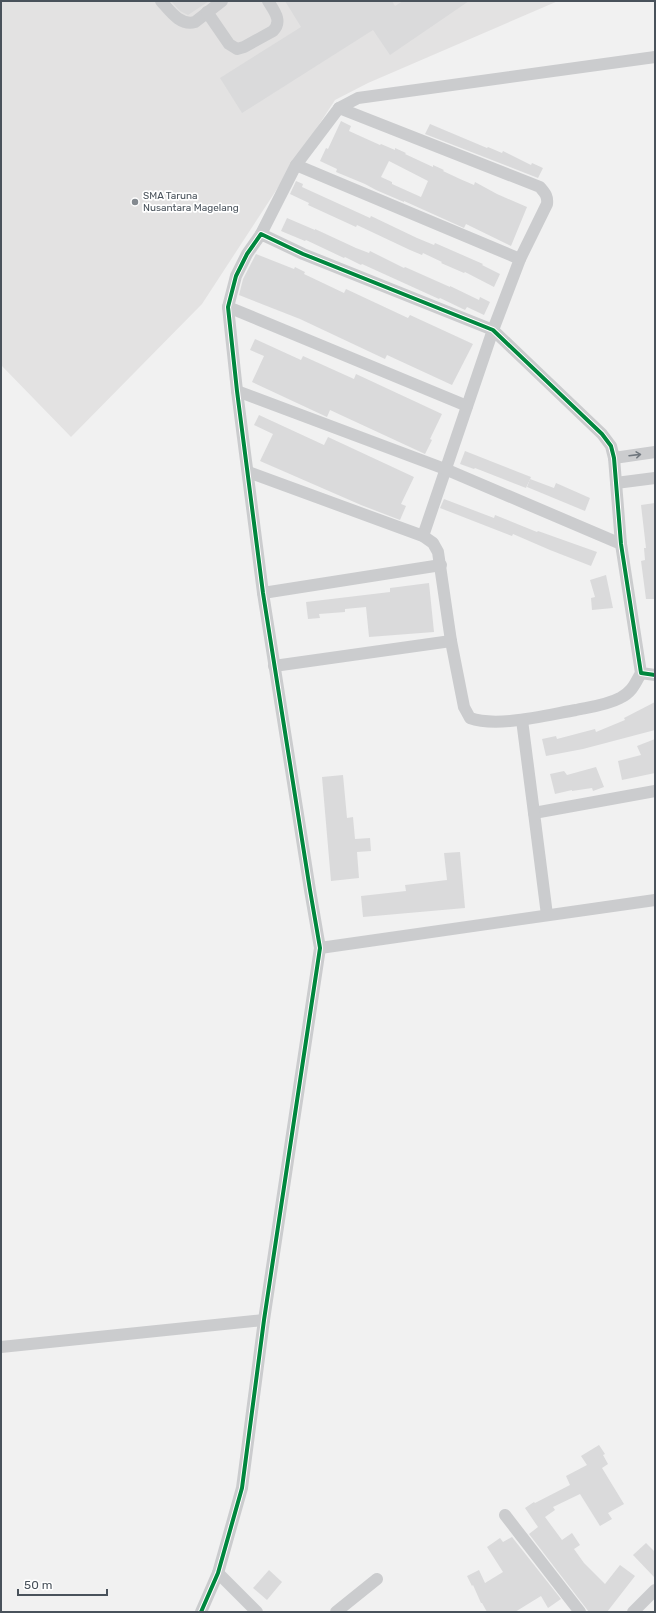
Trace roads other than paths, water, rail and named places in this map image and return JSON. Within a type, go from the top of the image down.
[{"type":"street","points":[[161,1],[178,19],[189,24],[195,22],[222,1]]},
{"type":"street","points":[[207,12],[229,44],[237,49],[244,47],[273,31],[277,27],[277,15],[268,1]]},
{"type":"street","points":[[201,1612],[218,1573],[242,1488],[264,1320],[320,948],[263,593],[237,391],[228,307],[236,276],[247,254],[261,234],[296,165],[339,108],[358,98],[655,57]]},
{"type":"street","points":[[339,108],[540,187],[547,194],[547,204],[520,259],[493,330],[423,536]]},
{"type":"street","points":[[296,165],[520,259]]},
{"type":"street","points":[[248,472],[423,536],[433,543],[438,552],[441,565],[451,641],[464,707],[470,718],[479,721],[522,720],[601,705],[620,699],[632,690],[641,673],[621,544],[614,458],[611,446],[602,434],[493,330],[303,254],[261,234]]},
{"type":"street","points":[[228,307],[467,406]]},
{"type":"street","points":[[237,391],[445,469],[621,544]]},
{"type":"street","points":[[614,458],[655,452]]},
{"type":"street","points":[[616,484],[655,478]]},
{"type":"street","points":[[263,593],[441,565]]},
{"type":"street","points":[[274,666],[451,641]]},
{"type":"street","points":[[641,673],[655,675]]},
{"type":"street","points":[[522,720],[547,915]]},
{"type":"street","points":[[534,813],[655,791]]},
{"type":"street","points":[[320,948],[655,900]]},
{"type":"street","points":[[1,1347],[264,1320]]},
{"type":"street","points":[[506,1516],[580,1612]]},
{"type":"street","points":[[218,1573],[257,1612]]},
{"type":"street","points":[[336,1612],[377,1579]]},
{"type":"street","points":[[633,1612],[655,1590]]},
{"type":"place","name":"SMA Taruna Nusantara Magelang","points":[[135,202]]}]
